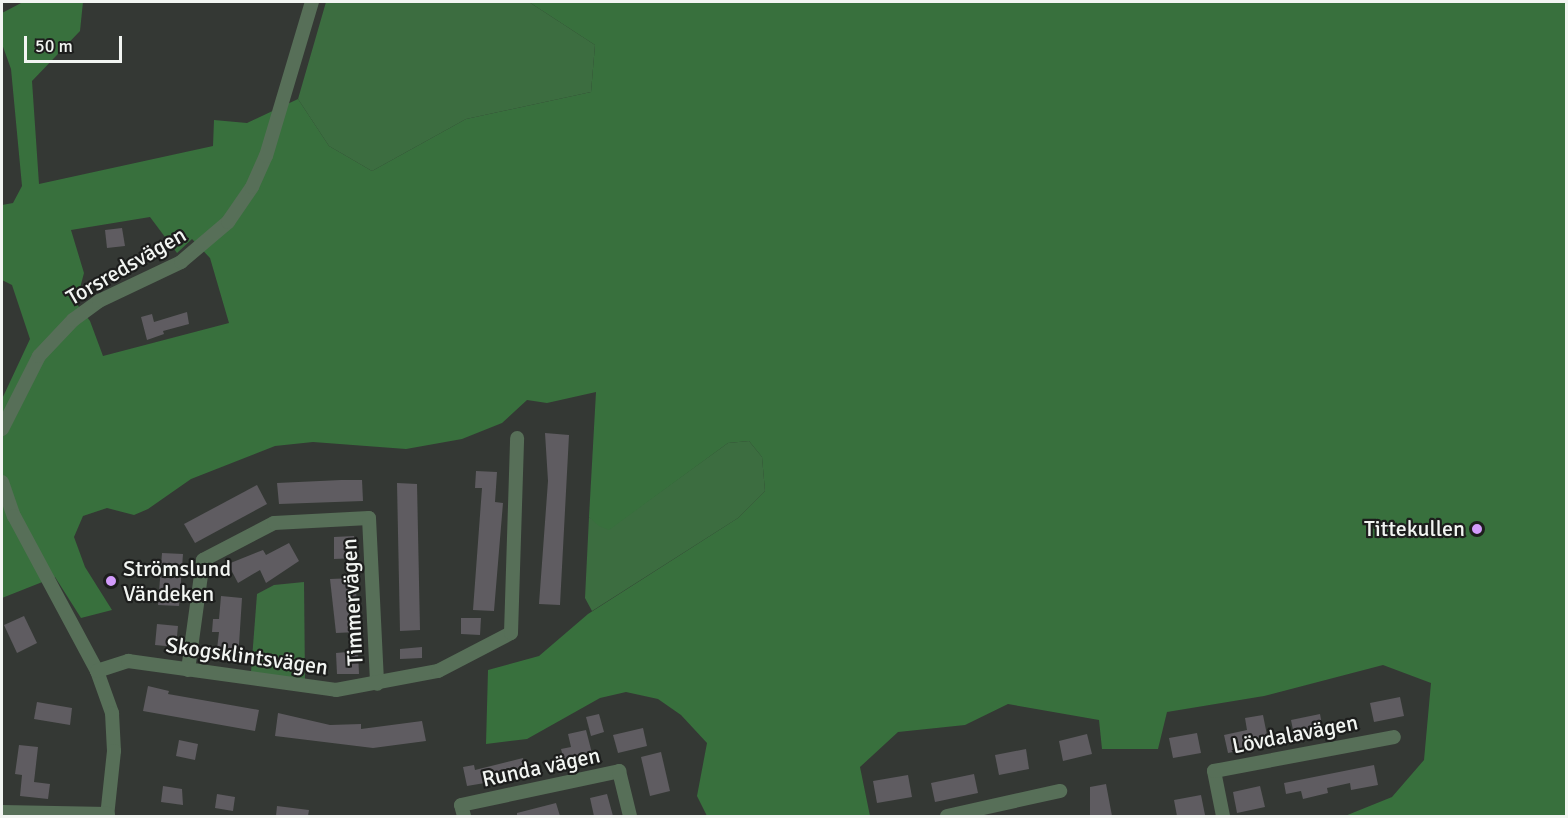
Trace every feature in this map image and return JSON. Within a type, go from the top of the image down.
[{"type":"street","name":"Torsredsvägen","points":[[2,429],[39,356],[73,320],[120,290],[180,262],[228,222],[252,186],[266,156],[312,2]]},
{"type":"street","name":"Skogsklintsvägen","points":[[97,671],[128,661],[336,690],[438,671],[511,633],[517,438]]},
{"type":"street","points":[[2,812],[108,815],[113,729],[97,671],[3,491]]},
{"type":"street","name":"Timmervägen","points":[[188,670],[203,560],[274,523],[369,518],[377,684]]},
{"type":"street","name":"Lövdalavägen","points":[[1223,816],[1214,771],[1394,737]]},
{"type":"street","name":"Runda vägen","points":[[463,811],[619,771],[630,816]]},
{"type":"street","points":[[947,816],[1060,791]]},
{"type":"green space","points":[[23,2],[83,2],[80,31],[32,81],[39,184],[213,146],[214,120],[247,123],[298,99],[329,146],[372,171],[466,119],[591,92],[595,45],[529,2],[1566,2],[1566,816],[1345,816],[1392,797],[1424,760],[1431,683],[1383,665],[1264,696],[1167,712],[1158,749],[1102,749],[1099,720],[1008,704],[965,725],[898,732],[860,767],[870,816],[707,816],[697,796],[707,743],[681,715],[658,699],[626,692],[600,698],[527,739],[486,744],[488,670],[539,656],[588,614],[738,518],[765,491],[762,457],[749,441],[728,443],[609,530],[599,526],[589,517],[596,392],[547,403],[527,400],[502,423],[462,439],[406,449],[313,442],[275,446],[191,479],[148,509],[134,515],[107,508],[83,516],[74,537],[85,567],[112,610],[81,618],[55,577],[2,598],[2,399],[30,339],[12,285],[2,280],[2,205],[13,203],[22,186],[11,69],[2,44],[2,13]],"holes":[[[150,217],[177,253],[192,239],[210,258],[229,323],[103,356],[90,321],[76,303],[84,273],[71,230]]]},
{"type":"green space","points":[[326,2],[529,2],[595,45],[591,92],[466,119],[372,171],[329,146],[298,99]]},
{"type":"green space","points":[[749,441],[762,457],[765,491],[738,518],[592,611],[585,598],[589,517],[609,529],[728,443]]},
{"type":"green space","points":[[304,582],[305,681],[251,672],[257,594],[274,585]]},
{"type":"building","points":[[122,228],[125,246],[107,248],[105,230]]},
{"type":"building","points":[[187,312],[189,324],[163,331],[164,334],[147,340],[141,317],[152,314],[154,322]]},
{"type":"building","points":[[545,433],[569,435],[560,605],[539,604],[548,481]]},
{"type":"building","points":[[476,471],[497,472],[495,502],[503,503],[494,611],[473,610],[482,488],[475,488]]},
{"type":"building","points":[[362,480],[363,501],[279,504],[277,483]]},
{"type":"building","points":[[397,483],[417,484],[420,630],[400,631]]},
{"type":"building","points":[[257,485],[267,504],[195,543],[184,524]]},
{"type":"building","points":[[354,536],[356,558],[334,559],[334,537]]},
{"type":"building","points":[[289,543],[299,561],[266,583],[260,570],[238,583],[228,564],[263,550],[266,555]]},
{"type":"building","points":[[162,553],[183,554],[179,606],[158,605]]},
{"type":"building","points":[[356,578],[357,632],[336,633],[330,579]]},
{"type":"building","points":[[221,596],[242,598],[238,660],[216,658],[219,632],[212,632],[213,619],[219,619]]},
{"type":"building","points":[[24,616],[37,643],[17,653],[4,625]]},
{"type":"building","points":[[461,618],[481,618],[480,635],[461,634]]},
{"type":"building","points":[[157,624],[178,626],[176,647],[155,645]]},
{"type":"building","points":[[422,647],[422,658],[400,659],[400,649]]},
{"type":"building","points":[[358,651],[359,674],[337,674],[336,653]]},
{"type":"building","points":[[148,686],[169,691],[168,694],[259,710],[255,731],[143,711]]},
{"type":"building","points":[[1400,697],[1404,716],[1374,722],[1370,703]]},
{"type":"building","points":[[37,702],[72,708],[70,725],[34,719]]},
{"type":"building","points":[[278,713],[330,725],[361,724],[361,729],[422,721],[426,741],[373,748],[275,736]]},
{"type":"building","points":[[599,714],[604,732],[591,736],[586,717]]},
{"type":"building","points":[[1320,714],[1323,730],[1295,740],[1291,720]]},
{"type":"building","points":[[1263,715],[1269,745],[1228,753],[1224,735],[1247,730],[1245,718]]},
{"type":"building","points":[[643,728],[647,746],[618,753],[613,735]]},
{"type":"building","points":[[586,730],[594,761],[566,768],[561,749],[571,747],[568,734]]},
{"type":"building","points":[[1197,733],[1201,753],[1173,758],[1169,738]]},
{"type":"building","points":[[1087,734],[1092,754],[1063,761],[1059,741]]},
{"type":"building","points":[[179,740],[198,744],[195,760],[176,756]]},
{"type":"building","points":[[19,745],[38,747],[34,782],[50,784],[48,799],[20,796],[22,775],[15,774]]},
{"type":"building","points":[[1026,749],[1029,769],[999,775],[995,755]]},
{"type":"building","points":[[661,752],[670,791],[650,796],[641,757]]},
{"type":"building","points":[[523,758],[527,776],[467,786],[463,767],[474,765],[475,770]]},
{"type":"building","points":[[1374,765],[1378,785],[1351,790],[1350,783],[1327,788],[1328,793],[1303,799],[1301,791],[1286,794],[1284,783]]},
{"type":"building","points":[[974,774],[978,793],[935,802],[931,783]]},
{"type":"building","points":[[908,775],[912,797],[877,803],[873,781]]},
{"type":"building","points":[[1106,784],[1112,816],[1090,816],[1090,787]]},
{"type":"building","points":[[163,786],[182,789],[183,805],[161,802]]},
{"type":"building","points":[[1260,786],[1265,807],[1237,813],[1233,792]]},
{"type":"building","points":[[217,794],[235,797],[233,811],[215,808]]},
{"type":"building","points":[[607,794],[613,816],[594,816],[590,798]]},
{"type":"building","points":[[1201,795],[1205,815],[1177,816],[1174,800]]},
{"type":"building","points":[[556,803],[560,816],[517,816],[517,813]]},
{"type":"building","points":[[277,806],[309,810],[308,816],[276,816]]},
{"type":"place","name":"Tittekullen","points":[[1477,529]]},
{"type":"place","name":"Strömslund Vändeken","points":[[111,581]]}]
